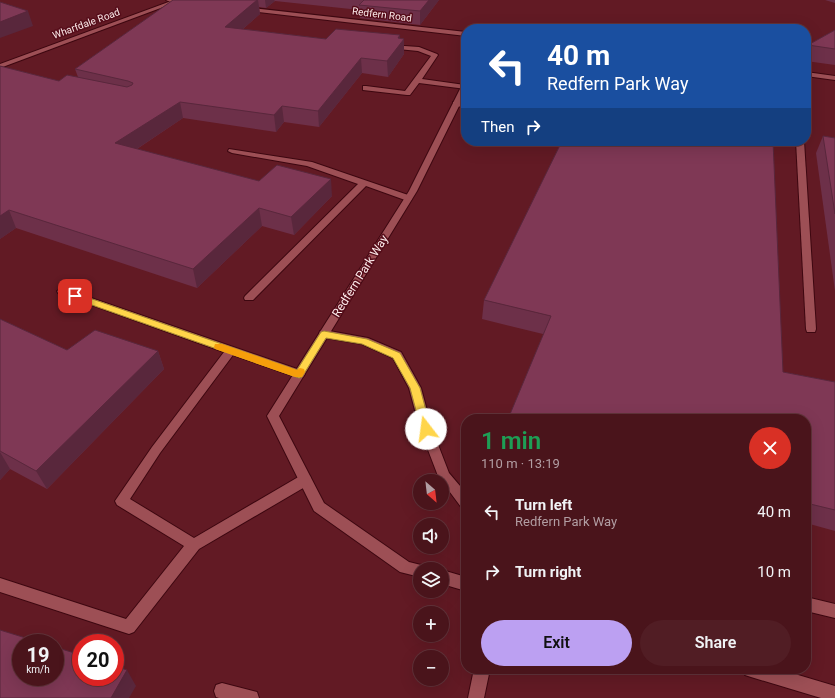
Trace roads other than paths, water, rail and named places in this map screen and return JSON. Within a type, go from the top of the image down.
[{"type":"street","points":[[169,0],[178,0],[198,4]]},
{"type":"street","name":"Wharfdale Road","points":[[0,67],[178,0]]},
{"type":"street","name":"Redfern Road","points":[[237,8],[461,33]]},
{"type":"street","points":[[366,88],[406,93],[417,81],[435,55],[419,49],[382,46]]},
{"type":"street","points":[[0,67],[12,70]]},
{"type":"street","points":[[811,75],[835,78]]},
{"type":"street","points":[[417,81],[461,85]]},
{"type":"street","name":"Redfern Park Way","points":[[413,569],[405,566],[319,507],[273,416],[408,198],[461,105]]},
{"type":"street","points":[[800,146],[811,329]]},
{"type":"street","points":[[232,151],[310,164],[346,175],[364,183],[408,198]]},
{"type":"street","points":[[249,298],[364,183]]},
{"type":"street","points":[[62,291],[299,374]]},
{"type":"street","points":[[324,334],[364,341],[397,355],[415,388],[426,429],[444,476],[461,496]]},
{"type":"street","points":[[194,545],[122,501],[169,431],[230,351]]},
{"type":"street","points":[[0,585],[129,627],[194,545],[305,480]]},
{"type":"street","points":[[449,579],[461,583]]},
{"type":"street","points":[[811,605],[835,611]]},
{"type":"street","points":[[476,698],[481,674]]},
{"type":"street","points":[[768,674],[835,694]]},
{"type":"street","points":[[222,691],[251,698]]}]
